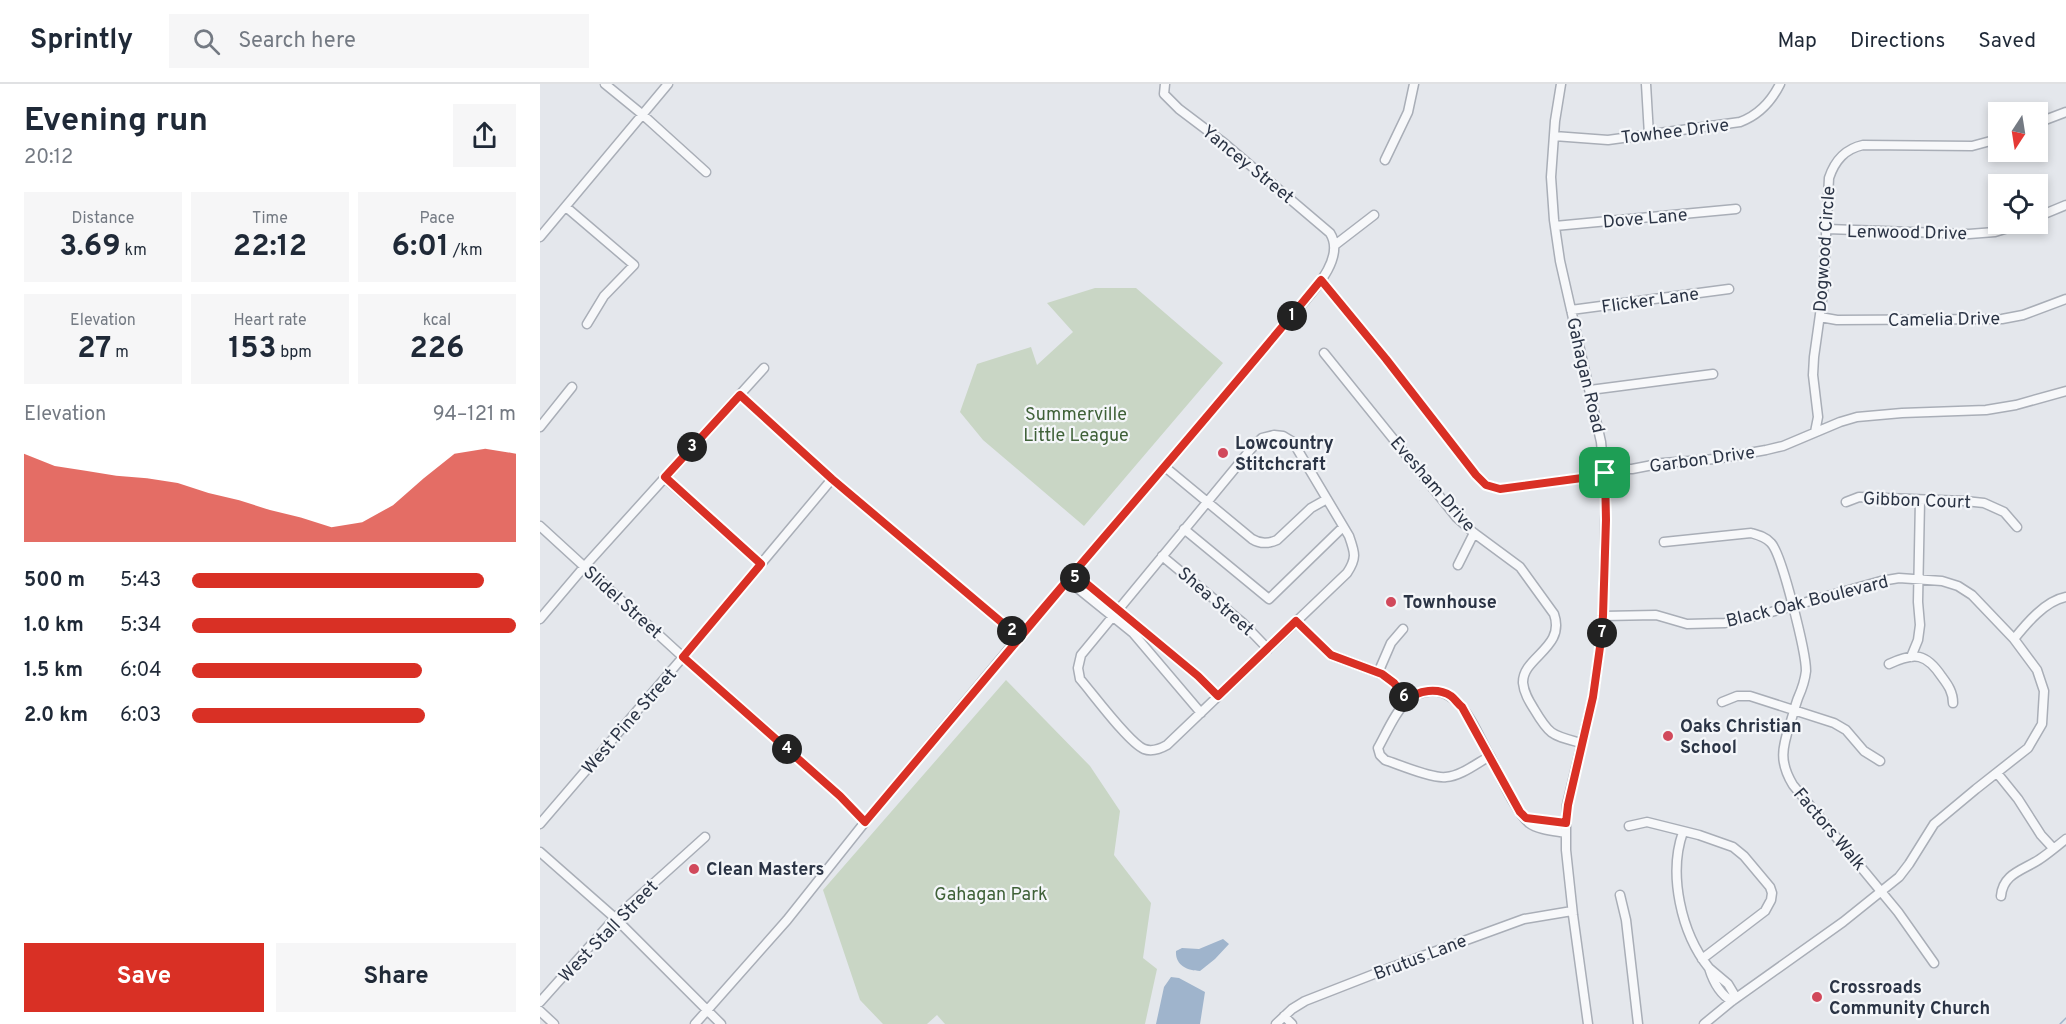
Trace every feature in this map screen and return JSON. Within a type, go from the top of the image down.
[{"type":"street","points":[[605,84],[706,172]]},
{"type":"street","points":[[540,237],[668,84]]},
{"type":"street","name":"Yancey Street","points":[[1165,84],[1164,94],[1179,109],[1224,143],[1322,225],[1333,237],[1335,245]]},
{"type":"street","points":[[1385,160],[1408,112],[1414,84]]},
{"type":"street","name":"Gahagan Road","points":[[1561,84],[1551,181],[1555,226],[1560,261],[1601,442],[1606,494],[1603,616],[1593,697],[1569,795],[1566,823],[1566,850],[1587,1024]]},
{"type":"street","points":[[1646,84],[1649,135]]},
{"type":"street","name":"Towhee Drive","points":[[1554,136],[1608,140],[1740,123],[1764,107],[1780,84]]},
{"type":"street","points":[[2048,119],[2066,112]]},
{"type":"street","name":"Dogwood Circle","points":[[1815,432],[1818,417],[1813,375],[1814,357],[1823,292],[1828,194],[1832,171],[1841,156],[1855,147],[1871,144],[1972,146],[1988,142]]},
{"type":"street","points":[[2048,212],[2066,205]]},
{"type":"street","points":[[566,207],[634,265],[604,296],[587,324]]},
{"type":"street","name":"Dove Lane","points":[[1555,226],[1736,209]]},
{"type":"street","points":[[694,1024],[787,920],[865,822],[1019,637],[1321,280],[1333,259],[1335,245],[1374,215]]},
{"type":"street","name":"Lenwood Drive","points":[[1827,229],[1969,234],[1988,233]]},
{"type":"street","name":"Garbon Drive","points":[[1321,280],[1386,359],[1465,462],[1486,485],[1500,489],[1597,476],[1617,469],[1632,470],[1663,463],[1715,459],[1766,450],[1788,444],[1815,432]]},
{"type":"street","name":"Flicker Lane","points":[[1571,310],[1729,289]]},
{"type":"street","name":"Camelia Drive","points":[[1820,317],[1837,320],[2002,319],[2023,315],[2066,299]]},
{"type":"street","name":"Evesham Drive","points":[[1324,353],[1457,518],[1520,567],[1554,614],[1557,622],[1554,635],[1528,669],[1523,681],[1526,694],[1545,729],[1555,736],[1581,742]]},
{"type":"street","points":[[540,620],[584,567],[764,368]]},
{"type":"street","points":[[1590,390],[1713,374]]},
{"type":"street","points":[[540,427],[572,387]]},
{"type":"street","points":[[1815,432],[1857,417],[1986,410],[2064,393]]},
{"type":"street","points":[[740,395],[832,479],[1019,637]]},
{"type":"street","points":[[1274,435],[1283,436],[1293,442],[1327,499],[1343,527],[1355,558],[1347,573],[1200,713],[1161,748],[1150,750],[1143,748],[1132,739],[1080,679],[1078,668],[1081,655],[1208,502],[1262,438],[1274,435]]},
{"type":"street","points":[[1165,467],[1252,539],[1266,543],[1277,540],[1311,508],[1327,499]]},
{"type":"street","points":[[665,477],[761,564]]},
{"type":"street","name":"West Pine Street","points":[[540,824],[832,479]]},
{"type":"street","name":"Gibbon Court","points":[[1846,502],[1859,497],[1984,503],[2004,512],[2017,527]]},
{"type":"street","points":[[1911,657],[1918,640],[1920,500]]},
{"type":"street","name":"Slidel Street","points":[[540,526],[840,796],[865,822]]},
{"type":"street","points":[[1184,529],[1269,599],[1343,527]]},
{"type":"street","points":[[1458,565],[1474,533]]},
{"type":"street","name":"Factors Walk","points":[[1664,542],[1751,533],[1773,544],[1784,569],[1806,670],[1782,750],[1784,766],[1789,779],[1881,891],[1934,963]]},
{"type":"street","name":"Shea Street","points":[[1162,555],[1243,623],[1268,649]]},
{"type":"street","points":[[1070,578],[1081,579],[1115,613],[1200,713]]},
{"type":"street","name":"Black Oak Boulevard","points":[[1603,616],[1656,615],[1688,624],[1717,623],[1740,620],[1863,585],[1899,578],[1941,581],[1965,590],[1985,607],[2034,664],[2044,691],[2040,730],[2028,748],[1934,824],[1904,871],[1843,922],[1732,1001],[1704,1024]]},
{"type":"street","points":[[2014,639],[2046,607],[2066,597]]},
{"type":"street","points":[[1115,613],[1176,658],[1218,696]]},
{"type":"street","points":[[1296,621],[1331,655],[1378,673],[1394,683],[1408,701]]},
{"type":"street","points":[[1378,673],[1391,643],[1403,629]]},
{"type":"street","points":[[1163,670],[1176,658]]},
{"type":"street","points":[[1889,664],[1904,658],[1924,658],[1936,667],[1953,693],[1953,703]]},
{"type":"street","points":[[1490,756],[1447,777],[1438,777],[1385,760],[1378,748],[1397,715],[1411,697],[1425,692],[1438,691],[1450,696],[1462,707],[1490,756],[1520,812],[1530,823],[1543,829],[1566,833]]},
{"type":"street","points":[[1722,702],[1737,696],[1750,696],[1840,726],[1864,751],[1880,761]]},
{"type":"street","points":[[1997,773],[2018,799],[2041,835],[2053,848]]},
{"type":"street","points":[[1526,818],[1566,823]]},
{"type":"street","points":[[1629,826],[1647,822],[1721,843],[1738,851],[1770,887],[1772,893],[1770,905],[1765,911],[1702,959]]},
{"type":"street","points":[[1683,832],[1677,857],[1678,884],[1683,914],[1689,934],[1702,959],[1728,984],[1734,994],[1732,1001]]},
{"type":"street","name":"West Stall Street","points":[[540,1002],[615,918],[705,837]]},
{"type":"street","points":[[2001,896],[2007,880],[2066,840]]},
{"type":"street","points":[[540,852],[615,918],[721,1024]]},
{"type":"street","points":[[1620,895],[1626,920],[1638,1024]]},
{"type":"street","name":"Brutus Lane","points":[[1276,1024],[1305,1001],[1474,936],[1524,919],[1573,913]]},
{"type":"street","points":[[540,1011],[554,1024]]},
{"type":"street","points":[[1284,1016],[1292,1024]]},
{"type":"green space","name":"Summerville Little League","points":[[1095,288],[1136,288],[1223,363],[1084,526],[983,440],[960,412],[977,364],[1031,347],[1037,365],[1073,332],[1047,303]]},
{"type":"green space","name":"Gahagan Park","points":[[1006,680],[1090,766],[1120,811],[1114,855],[1151,903],[1143,958],[1157,969],[1145,1024],[945,1024],[937,1015],[927,1024],[883,1024],[860,1000],[823,890]]},
{"type":"water","points":[[1223,939],[1229,944],[1200,971],[1186,968],[1176,956],[1176,951],[1182,948],[1199,949]]},
{"type":"water","points":[[1171,977],[1179,978],[1205,992],[1200,1024],[1156,1024],[1164,987]]},
{"type":"waterway","points":[[2060,1024],[2066,1018]]},
{"type":"place","name":"Lowcountry Stitchcraft","points":[[1223,453]]},
{"type":"place","name":"Townhouse","points":[[1391,602]]},
{"type":"place","name":"Oaks Christian School","points":[[1668,736]]},
{"type":"place","name":"Clean Masters","points":[[694,869]]},
{"type":"place","name":"Crossroads Community Church","points":[[1817,997]]},
{"type":"route","points":[[1321,280],[1486,485],[1500,489],[1605,473],[1606,520],[1600,647],[1593,697],[1573,776],[1566,823],[1526,818],[1520,812],[1462,707],[1450,696],[1438,691],[1425,692],[1411,697],[1408,701],[1394,683],[1382,674],[1331,655],[1296,621],[1218,696],[1198,676],[1081,579],[1070,578],[865,822],[840,796],[683,657],[761,564],[665,477],[740,395],[832,479],[1019,637],[1321,280]]}]
